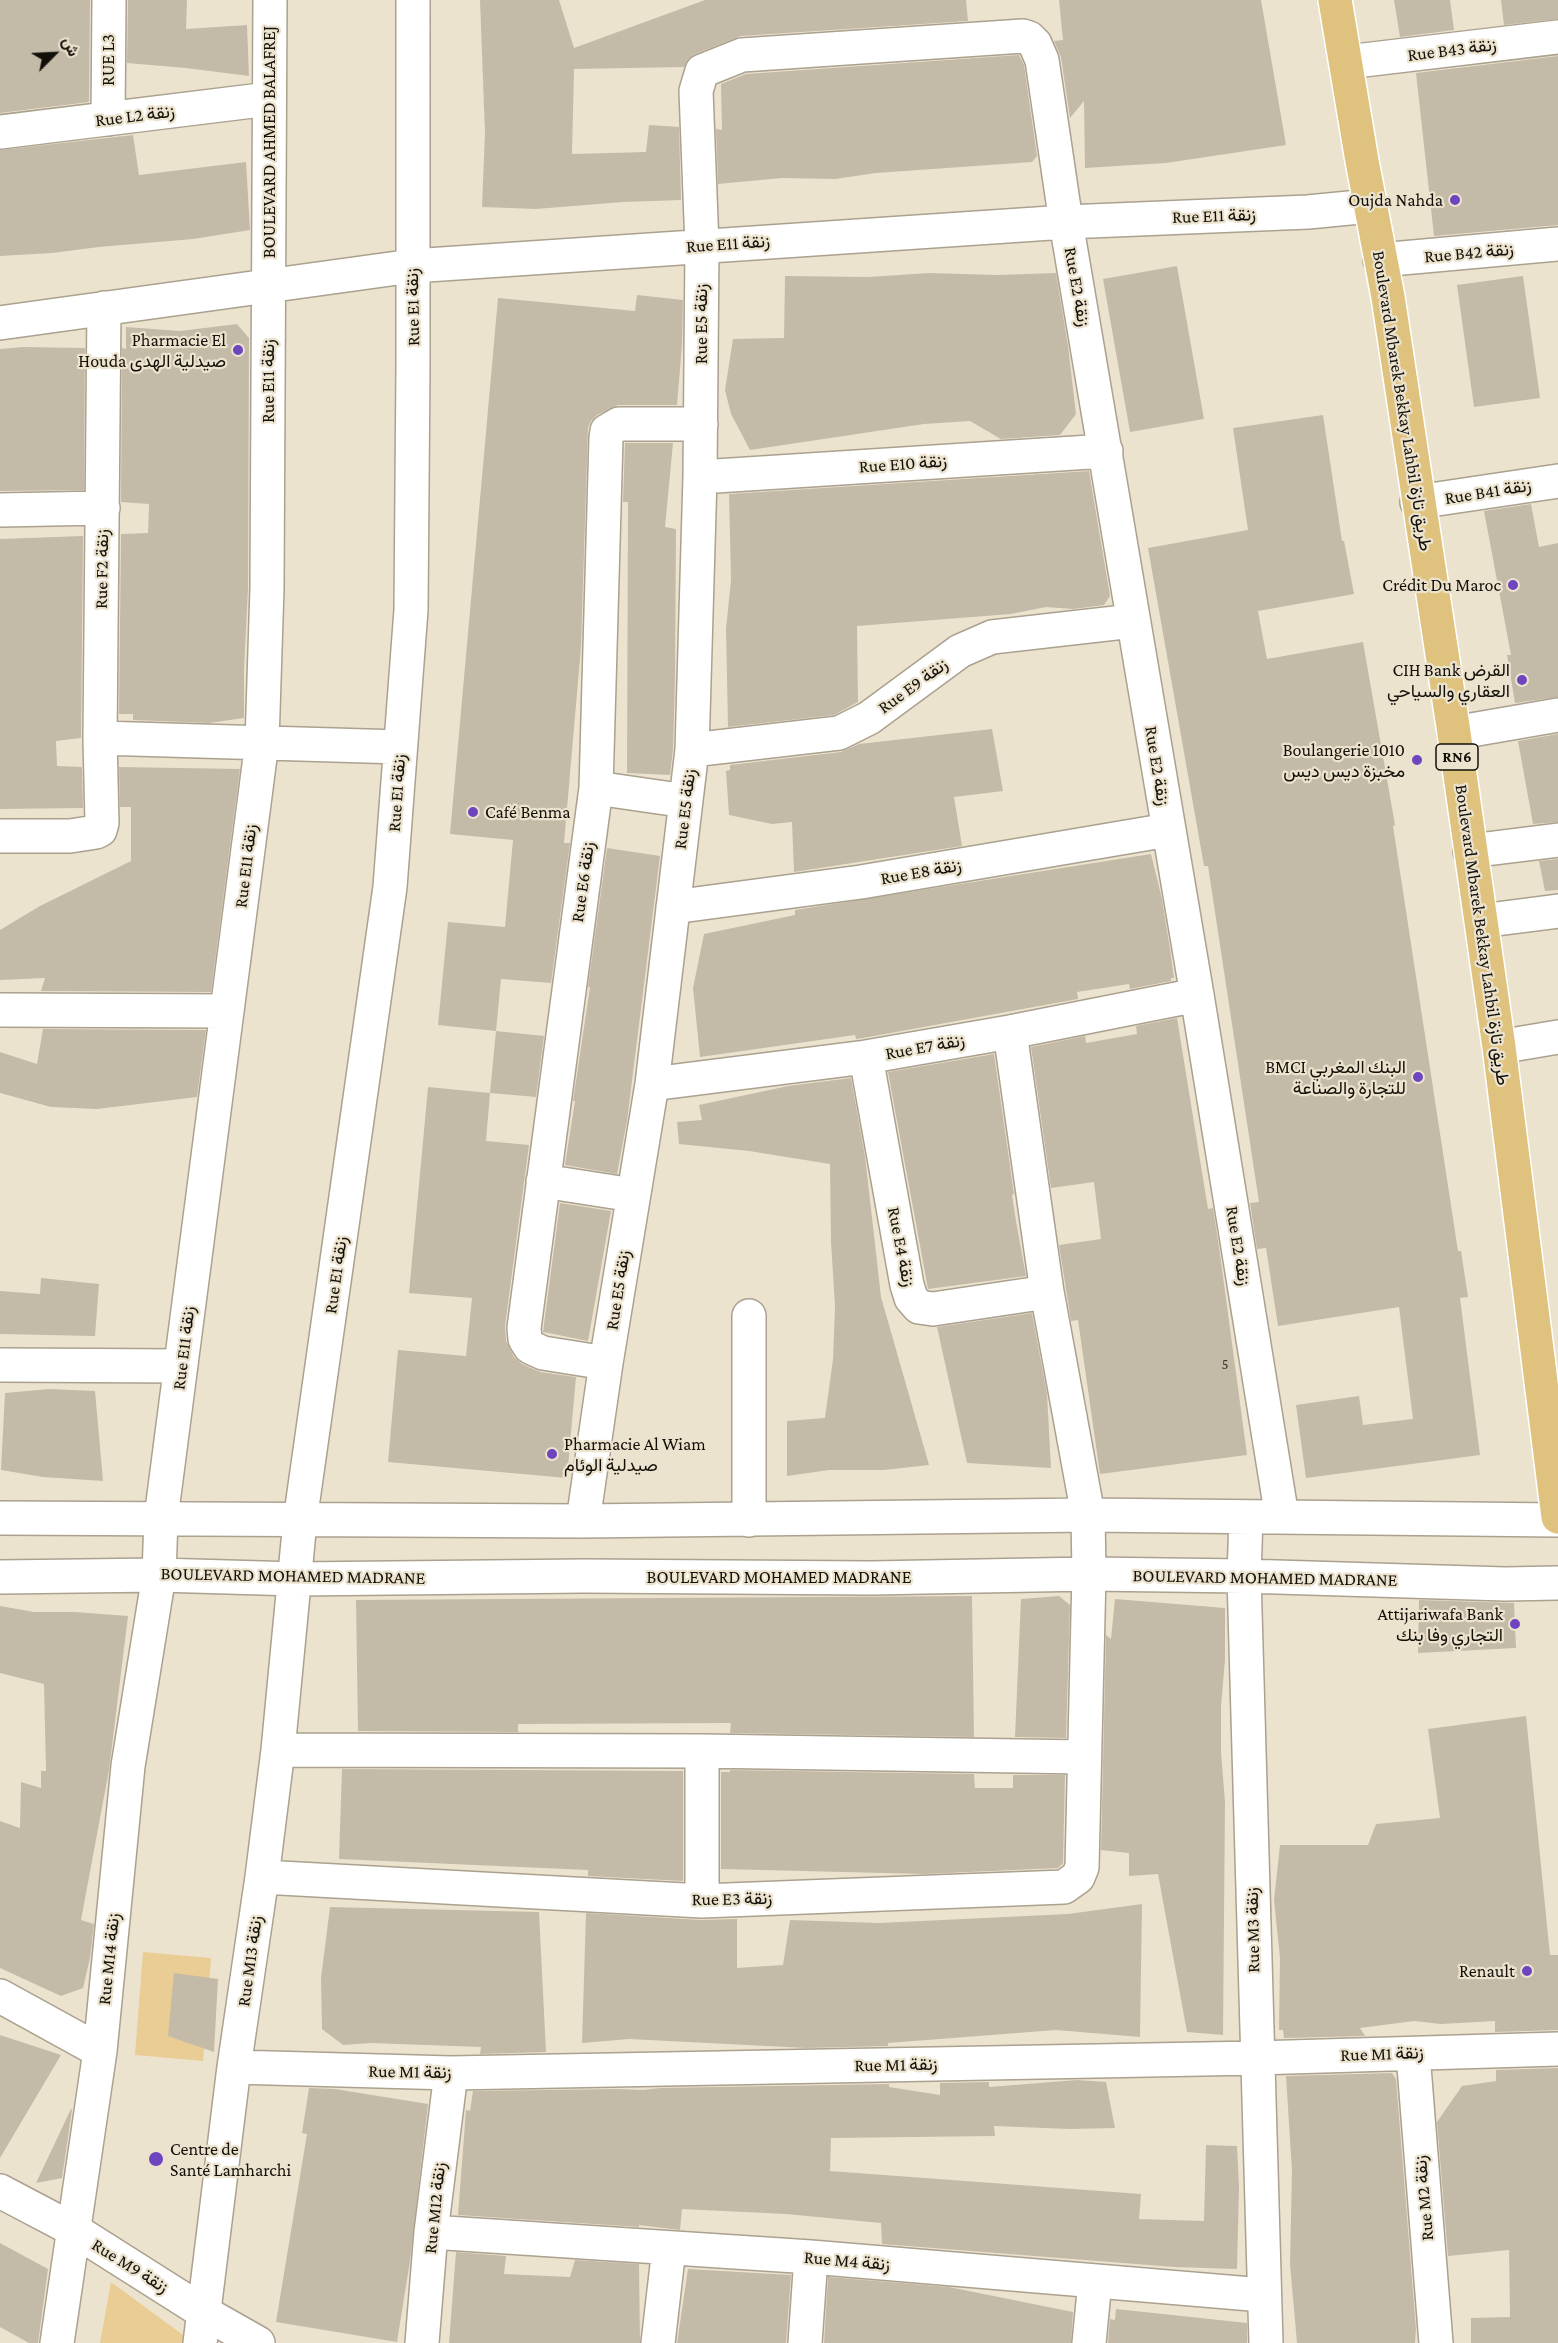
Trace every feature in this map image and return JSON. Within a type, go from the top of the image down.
[{"type":"main road","name":"Boulevard Mbarek Bekkay Lahbil طريق تازة","points":[[1335,0],[1388,297],[1417,502],[1454,733],[1499,1047],[1558,1518]]},
{"type":"street","name":"RUE L3","points":[[108,119],[109,0]]},
{"type":"street","name":"BOULEVARD AHMED BALAFREJ","points":[[268,285],[270,0]]},
{"type":"street","name":"Rue E1 زنقة","points":[[296,1579],[300,1521],[390,887],[411,610],[413,0]]},
{"type":"street","name":"Rue E2 زنقة","points":[[696,91],[702,71],[742,55],[1011,36],[1029,38],[1035,44],[1042,60],[1066,222],[1197,995],[1282,1517]]},
{"type":"street","name":"Rue B43 زنقة","points":[[1347,62],[1558,37]]},
{"type":"street","name":"Rue E5 زنقة","points":[[583,1521],[606,1363],[652,1084],[692,750],[700,477],[702,246],[696,91]]},
{"type":"street","name":"Rue L2 زنقة","points":[[0,132],[269,99]]},
{"type":"street","name":"Rue E11 زنقة","points":[[159,1575],[161,1518],[262,742],[267,588],[268,285],[412,266],[1066,222],[1308,212],[1370,206]]},
{"type":"street","name":"Rue B42 زنقة","points":[[1380,260],[1558,244]]},
{"type":"street","points":[[0,324],[268,285]]},
{"type":"street","name":"Rue F2 زنقة","points":[[0,836],[70,836],[100,830],[102,823],[100,738],[104,308]]},
{"type":"street","name":"Rue E6 زنقة","points":[[606,1363],[543,1353],[530,1347],[525,1339],[524,1328],[596,788],[607,431],[619,423],[700,424]]},
{"type":"street","name":"Rue E10 زنقة","points":[[700,477],[1106,451]]},
{"type":"street","name":"Rue B41 زنقة","points":[[1417,502],[1558,481]]},
{"type":"street","points":[[0,510],[103,508]]},
{"type":"street","name":"Rue E9 زنقة","points":[[692,750],[839,733],[869,718],[960,651],[983,640],[992,637],[1133,621]]},
{"type":"street","points":[[1454,733],[1558,715]]},
{"type":"street","points":[[100,738],[400,747]]},
{"type":"street","points":[[596,788],[686,801]]},
{"type":"street","name":"Rue E8 زنقة","points":[[673,907],[861,882],[1168,830]]},
{"type":"street","points":[[1470,851],[1558,840]]},
{"type":"street","points":[[1481,921],[1558,911]]},
{"type":"street","name":"Rue E7 زنقة","points":[[652,1084],[866,1057],[1010,1032],[1197,995]]},
{"type":"street","points":[[0,1010],[227,1011]]},
{"type":"street","points":[[1010,1032],[1047,1292],[1088,1515],[1089,1574]]},
{"type":"street","points":[[1499,1047],[1558,1037]]},
{"type":"street","name":"Rue E4 زنقة","points":[[866,1057],[911,1298],[919,1307],[933,1309],[1047,1292]]},
{"type":"street","points":[[543,1181],[633,1195]]},
{"type":"street","points":[[749,1316],[749,1520]]},
{"type":"street","points":[[0,1365],[181,1366]]},
{"type":"street","points":[[0,1518],[583,1521],[1088,1515],[1558,1518]]},
{"type":"street","name":"Rue M3 زنقة","points":[[1245,1517],[1244,1576],[1256,2058],[1266,2343]]},
{"type":"street","name":"BOULEVARD MOHAMED MADRANE","points":[[0,1577],[159,1575],[296,1579],[584,1576],[871,1578],[1089,1574],[1505,1584],[1558,1583]]},
{"type":"street","name":"Rue E3 زنقة","points":[[262,1877],[702,1901],[1064,1887],[1078,1877],[1082,1868],[1089,1574]]},
{"type":"street","name":"Rue M14 زنقة","points":[[57,2343],[100,2051],[128,1766],[159,1575]]},
{"type":"street","name":"Rue M13 زنقة","points":[[202,2328],[234,2067],[278,1750],[296,1579]]},
{"type":"street","points":[[278,1750],[702,1751],[1084,1757]]},
{"type":"street","points":[[702,1751],[702,1901]]},
{"type":"street","points":[[0,1996],[100,2051]]},
{"type":"street","name":"Rue M1 زنقة","points":[[234,2067],[451,2073],[1256,2058],[1558,2049]]},
{"type":"street","name":"Rue M2 زنقة","points":[[1413,2054],[1436,2343]]},
{"type":"street","name":"Rue M12 زنقة","points":[[422,2343],[431,2232],[451,2073]]},
{"type":"street","name":"Rue M9 زنقة","points":[[0,2191],[74,2230],[202,2328],[258,2343]]},
{"type":"street","name":"Rue M4 زنقة","points":[[431,2232],[811,2257],[1263,2295]]},
{"type":"street","points":[[658,2343],[669,2248]]},
{"type":"street","points":[[805,2343],[811,2257]]},
{"type":"street","points":[[1089,2343],[1095,2281]]},
{"type":"shaded area","points":[[143,1952],[211,1958],[203,2061],[135,2055]]},
{"type":"shaded area","points":[[111,2282],[190,2340],[189,2343],[100,2343]]},
{"type":"building","points":[[0,0],[90,0],[89,102],[0,113]]},
{"type":"building","points":[[128,0],[187,0],[186,29],[247,25],[249,76],[127,63]]},
{"type":"building","points":[[480,0],[559,0],[574,48],[705,0],[966,0],[968,21],[741,36],[695,54],[688,59],[684,67],[574,69],[572,154],[646,152],[649,125],[679,127],[681,200],[536,209],[482,207],[485,133]]},
{"type":"building","points":[[1059,0],[1261,0],[1286,145],[1166,163],[1085,168],[1084,101],[1070,118],[1061,57],[1054,41],[1063,40]]},
{"type":"building","points":[[1394,0],[1450,0],[1454,30],[1400,37]]},
{"type":"building","points":[[1501,0],[1558,0],[1558,19],[1504,25]]},
{"type":"building","points":[[1019,55],[1024,65],[1037,156],[1032,162],[876,173],[835,179],[782,178],[718,184],[716,129],[722,130],[721,84],[746,74]]},
{"type":"building","points":[[1558,56],[1558,225],[1434,236],[1416,73]]},
{"type":"building","points":[[133,135],[139,175],[246,162],[250,230],[193,239],[0,256],[0,150]]},
{"type":"building","points":[[1177,266],[1204,419],[1130,432],[1103,279]]},
{"type":"building","points":[[929,273],[998,275],[1056,273],[1076,414],[1060,435],[1001,439],[970,421],[924,424],[750,450],[731,414],[725,390],[733,339],[784,338],[785,276],[868,277]]},
{"type":"building","points":[[1523,276],[1540,398],[1474,407],[1457,285]]},
{"type":"building","points":[[637,295],[683,300],[677,405],[618,405],[597,415],[588,428],[581,647],[564,843],[570,843],[551,983],[501,979],[496,1031],[438,1025],[448,922],[505,927],[513,840],[450,834],[498,298],[635,311]]},
{"type":"building","points":[[237,324],[249,338],[248,588],[244,718],[209,723],[133,720],[133,714],[119,714],[121,534],[148,533],[149,504],[121,502],[122,348],[126,349],[126,327],[180,331]]},
{"type":"building","points":[[85,348],[84,490],[0,491],[0,349]]},
{"type":"building","points":[[1323,415],[1342,541],[1344,541],[1354,594],[1258,611],[1267,659],[1363,642],[1395,825],[1393,826],[1458,1251],[1461,1251],[1468,1297],[1460,1298],[1480,1455],[1306,1478],[1296,1405],[1359,1396],[1363,1425],[1413,1419],[1399,1307],[1278,1326],[1266,1248],[1257,1249],[1250,1203],[1259,1202],[1208,866],[1204,866],[1148,548],[1248,530],[1233,428]]},
{"type":"building","points":[[625,443],[673,443],[665,527],[676,529],[675,679],[670,775],[627,773],[628,502],[623,502]]},
{"type":"building","points":[[1089,471],[1110,596],[1104,605],[1073,609],[1046,607],[1011,614],[857,626],[858,702],[834,715],[728,727],[726,629],[731,580],[729,494]]},
{"type":"building","points":[[1531,504],[1539,547],[1558,543],[1558,697],[1515,703],[1507,655],[1511,655],[1484,511]]},
{"type":"building","points":[[83,536],[81,738],[56,741],[57,766],[82,767],[83,808],[0,809],[0,539]]},
{"type":"building","points":[[992,729],[1003,791],[954,797],[962,846],[794,872],[792,822],[772,824],[729,815],[726,771],[730,770],[730,765],[841,752],[859,744]]},
{"type":"building","points":[[1558,734],[1558,822],[1533,824],[1518,741]]},
{"type":"building","points":[[119,767],[240,769],[211,992],[41,991],[45,978],[0,980],[0,930],[40,906],[131,861],[131,807],[120,807]]},
{"type":"building","points":[[607,848],[660,856],[627,1121],[617,1174],[565,1165]]},
{"type":"building","points":[[1151,854],[1162,899],[1170,949],[1174,978],[1171,978],[1171,981],[1130,989],[1129,984],[1077,992],[1078,999],[863,1038],[856,1039],[855,1035],[700,1057],[693,988],[704,934],[795,915],[795,910]]},
{"type":"building","points":[[1558,859],[1558,890],[1545,891],[1539,861]]},
{"type":"building","points":[[1177,1018],[1208,1209],[1213,1208],[1247,1455],[1100,1474],[1078,1320],[1071,1321],[1059,1245],[1101,1239],[1094,1182],[1051,1188],[1031,1047],[1085,1036],[1086,1043],[1137,1034],[1136,1026]]},
{"type":"building","points":[[43,1029],[206,1030],[197,1097],[97,1109],[51,1107],[0,1093],[0,1052],[37,1064]]},
{"type":"building","points":[[496,1031],[544,1036],[536,1097],[490,1093]]},
{"type":"building","points":[[994,1054],[1014,1194],[1012,1195],[1026,1276],[928,1289],[888,1072]]},
{"type":"building","points":[[851,1078],[865,1156],[881,1297],[929,1465],[884,1470],[829,1470],[787,1476],[787,1421],[825,1418],[833,1359],[835,1307],[830,1164],[749,1151],[679,1144],[677,1122],[702,1120],[699,1105],[788,1086]]},
{"type":"building","points":[[428,1087],[490,1093],[486,1141],[529,1145],[505,1326],[506,1341],[514,1357],[522,1364],[540,1372],[576,1377],[567,1478],[388,1462],[398,1350],[466,1356],[472,1298],[409,1293]]},
{"type":"building","points":[[560,1203],[611,1211],[588,1341],[543,1332]]},
{"type":"building","points":[[41,1278],[99,1284],[95,1336],[0,1334],[0,1291],[40,1294]]},
{"type":"building","points":[[1032,1313],[1047,1394],[1051,1468],[967,1463],[937,1327]]},
{"type":"building","points":[[49,1389],[95,1391],[103,1481],[43,1477],[1,1470],[5,1393]]},
{"type":"building","points":[[972,1596],[974,1737],[730,1733],[731,1723],[518,1724],[518,1732],[358,1731],[356,1600]]},
{"type":"building","points":[[1059,1596],[1070,1605],[1066,1738],[1015,1737],[1021,1599]]},
{"type":"building","points":[[1115,1599],[1225,1608],[1225,1660],[1221,1706],[1221,1752],[1225,1802],[1223,2035],[1187,2032],[1158,1874],[1129,1876],[1129,1853],[1101,1850],[1106,1635],[1111,1639]]},
{"type":"building","points":[[1419,1600],[1514,1603],[1516,1648],[1418,1653]]},
{"type":"building","points":[[0,1606],[34,1612],[128,1616],[109,1770],[81,1920],[94,1924],[90,1958],[83,1988],[61,1996],[0,1968],[0,1821],[20,1828],[21,1782],[41,1788],[41,1771],[46,1771],[44,1684],[0,1673]]},
{"type":"building","points":[[1526,1716],[1550,1955],[1558,1955],[1558,2030],[1495,2032],[1495,2021],[1441,2024],[1414,2021],[1360,2028],[1365,2036],[1284,2038],[1283,2030],[1279,2030],[1280,1958],[1274,1900],[1280,1845],[1368,1845],[1376,1824],[1440,1818],[1428,1729]]},
{"type":"building","points":[[342,1769],[683,1771],[683,1881],[588,1876],[588,1870],[339,1859]]},
{"type":"building","points":[[730,1770],[974,1774],[975,1788],[1013,1788],[1013,1775],[1065,1775],[1063,1863],[1058,1868],[925,1874],[721,1869],[721,1772],[730,1772]]},
{"type":"building","points":[[1142,1904],[1140,2037],[1056,2030],[888,2043],[888,2046],[806,2048],[629,2039],[582,2043],[586,1913],[701,1920],[737,1919],[737,1968],[783,1965],[790,1920],[879,1923],[1068,1914]]},
{"type":"building","points":[[330,1907],[539,1912],[546,2052],[480,2054],[481,2047],[371,2043],[343,2045],[322,2029],[321,1978]]},
{"type":"building","points":[[174,1973],[218,1979],[214,2052],[168,2036]]},
{"type":"building","points":[[0,2035],[61,2055],[0,2158]]},
{"type":"building","points":[[1558,2068],[1558,2343],[1471,2343],[1471,2318],[1510,2317],[1509,2250],[1448,2256],[1437,2122],[1462,2086],[1496,2081],[1496,2070]]},
{"type":"building","points":[[1392,2073],[1396,2079],[1416,2329],[1415,2343],[1297,2343],[1290,2264],[1292,2171],[1286,2076]]},
{"type":"building","points":[[1077,2080],[1106,2082],[1115,2128],[994,2126],[995,2136],[831,2138],[830,2171],[1141,2194],[1139,2219],[1204,2221],[1206,2145],[1237,2146],[1239,2187],[1237,2269],[1174,2267],[882,2244],[881,2223],[786,2214],[682,2209],[680,2230],[639,2225],[639,2227],[458,2215],[466,2110],[470,2111],[473,2091],[643,2090],[889,2084],[889,2087],[940,2095],[940,2083],[989,2082],[989,2087]]},
{"type":"building","points":[[309,2088],[335,2089],[428,2104],[410,2261],[397,2342],[276,2322],[307,2134],[302,2133]]},
{"type":"building","points":[[71,2109],[62,2178],[36,2183]]},
{"type":"building","points":[[0,2243],[48,2269],[38,2343],[29,2343],[0,2327]]},
{"type":"building","points":[[456,2252],[506,2256],[504,2274],[570,2277],[575,2260],[639,2264],[640,2343],[449,2343]]},
{"type":"building","points":[[688,2269],[791,2275],[786,2343],[677,2343]]},
{"type":"building","points":[[828,2277],[949,2287],[1073,2312],[1071,2343],[824,2343]]},
{"type":"building","points":[[1116,2309],[1247,2323],[1247,2343],[1108,2343],[1110,2319],[1115,2320]]},
{"type":"place","name":"Oujda Nahda","points":[[1455,200]]},
{"type":"place","name":"Pharmacie El Houda صيدلية الهدى","points":[[238,350]]},
{"type":"place","name":"Crédit Du Maroc","points":[[1513,585]]},
{"type":"place","name":"CIH Bank القرض العقاري والسياحي","points":[[1522,680]]},
{"type":"place","name":"Boulangerie 1010 مخبزة ديس ديس","points":[[1417,760]]},
{"type":"place","name":"Café Benma","points":[[473,812]]},
{"type":"place","name":"BMCI البنك المغربي للتجارة والصناعة","points":[[1418,1077]]},
{"type":"place","name":"Pharmacie Al Wiam صيدلية الوئام","points":[[552,1454]]},
{"type":"place","name":"Attijariwafa Bank التجاري وفا بنك","points":[[1515,1624]]},
{"type":"place","name":"Renault","points":[[1527,1971]]},
{"type":"place","name":"Centre de Santé Lamharchi","points":[[156,2159]]}]
